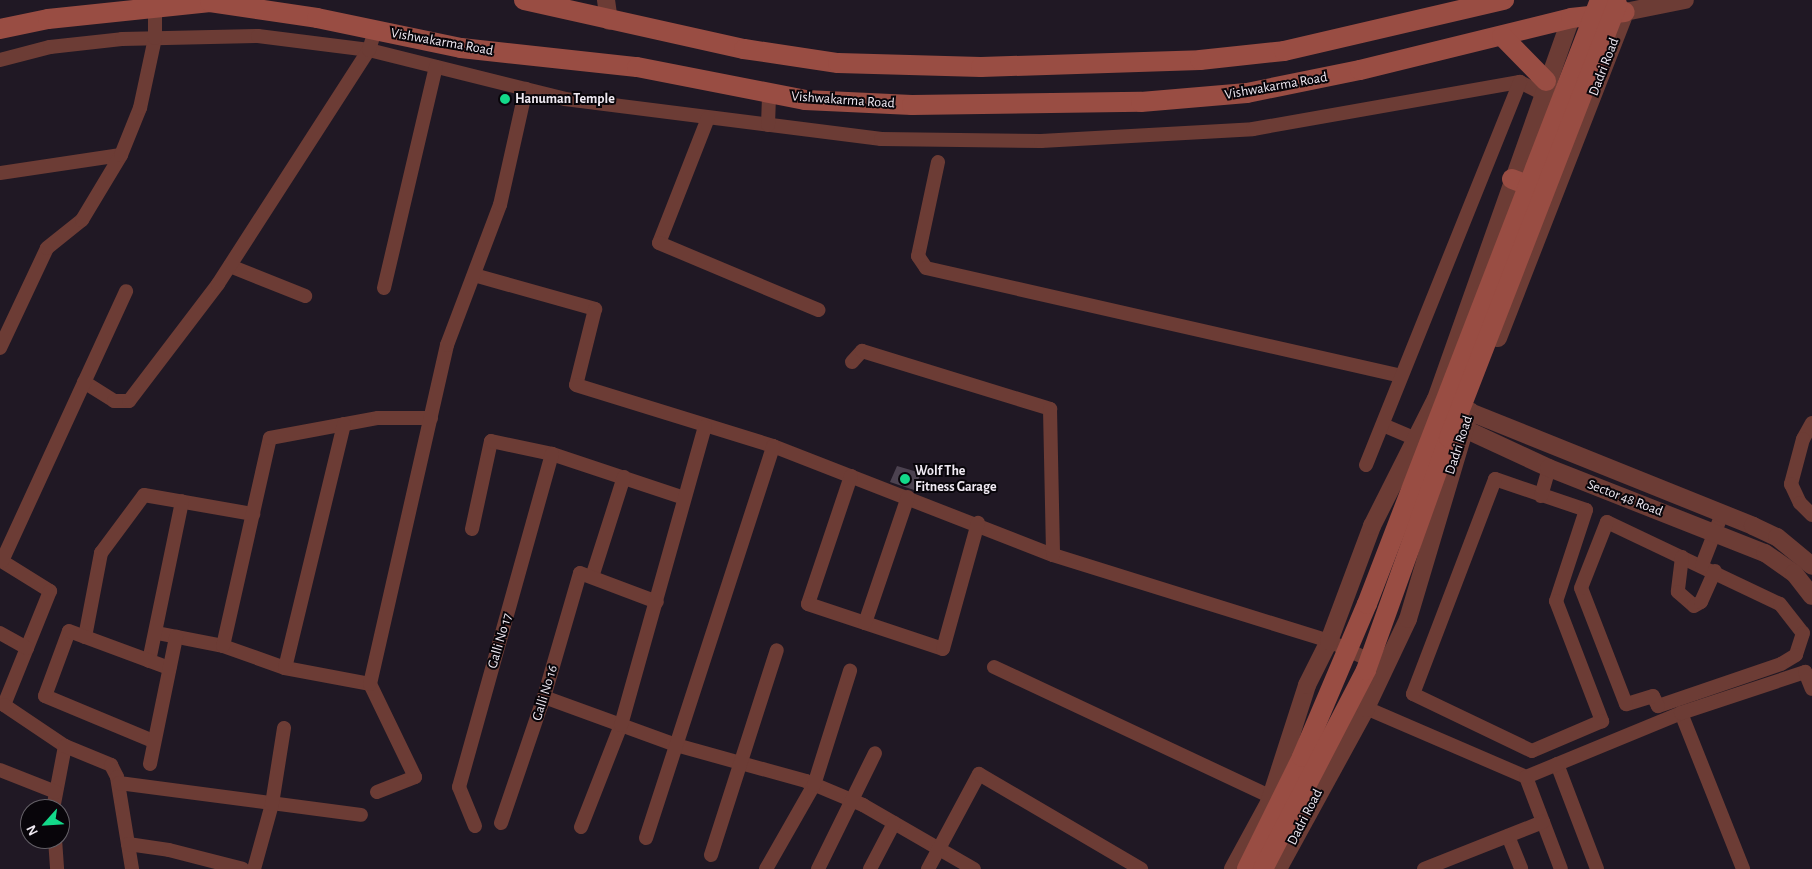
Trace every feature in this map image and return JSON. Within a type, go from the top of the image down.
[{"type":"main road","points":[[524,0],[576,7],[609,21],[744,49],[838,63],[981,67],[1200,60],[1284,50],[1504,0]]},
{"type":"main road","points":[[1247,869],[1302,758],[1367,604],[1600,0]]},
{"type":"main road","name":"Vishwakarma Road","points":[[0,29],[48,19],[210,2],[375,30],[461,48],[637,67],[805,100],[912,105],[1142,102],[1247,93],[1502,36],[1622,6]]},
{"type":"main road","points":[[1263,869],[1366,670],[1449,438],[1622,6]]},
{"type":"main road","points":[[1502,36],[1544,88]]},
{"type":"main road","points":[[1512,179],[1554,195]]},
{"type":"street","points":[[606,0],[609,21]]},
{"type":"street","name":"Vishwakarma Road","points":[[1622,6],[1685,0]]},
{"type":"street","name":"Dadri Road","points":[[1278,869],[1366,708],[1408,619],[1463,428],[1586,113],[1622,6]]},
{"type":"street","points":[[0,348],[47,248],[82,220],[121,155],[140,108],[154,38],[156,8]]},
{"type":"street","points":[[1233,869],[1271,797],[1307,685],[1329,641],[1372,526],[1419,440],[1544,88],[1571,18]]},
{"type":"street","points":[[84,382],[114,401],[129,401],[230,266],[369,50],[375,30]]},
{"type":"street","points":[[0,60],[50,47],[154,38],[258,36],[369,50],[565,99],[881,139],[1041,141],[1253,129],[1520,82],[1544,88],[1586,113]]},
{"type":"street","points":[[384,288],[436,67]]},
{"type":"street","points":[[1366,465],[1383,425],[1400,376],[1520,82]]},
{"type":"street","points":[[377,792],[415,777],[370,684],[447,346],[500,205],[526,89]]},
{"type":"street","points":[[768,125],[769,93]]},
{"type":"street","points":[[708,118],[659,243],[818,310]]},
{"type":"street","points":[[0,173],[121,155]]},
{"type":"street","points":[[938,162],[918,256],[926,268],[1400,376]]},
{"type":"street","points":[[230,266],[305,296]]},
{"type":"street","points":[[474,275],[595,309],[576,385],[705,427],[773,446],[978,524],[1053,555],[1329,641],[1385,667]]},
{"type":"street","points":[[126,292],[1,561],[50,591],[4,705],[65,746],[111,765],[119,783],[132,869]]},
{"type":"street","points":[[852,362],[862,351],[1050,409],[1053,555]]},
{"type":"street","name":"Sector 48 Road","points":[[1432,405],[1469,412],[1777,537],[1812,566]]},
{"type":"street","name":"Sector 48 Road","points":[[1432,405],[1463,428],[1549,468],[1781,561],[1812,596]]},
{"type":"street","points":[[223,646],[270,438],[378,418],[431,418]]},
{"type":"street","points":[[1812,423],[1791,484],[1800,503],[1812,516]]},
{"type":"street","points":[[285,668],[344,424]]},
{"type":"street","points":[[1383,425],[1419,440]]},
{"type":"street","points":[[581,827],[621,725],[705,427]]},
{"type":"street","points":[[472,529],[491,441],[552,454],[684,498]]},
{"type":"street","points":[[646,838],[773,446]]},
{"type":"street","name":"Galli No 17","points":[[475,826],[459,787],[552,454]]},
{"type":"street","points":[[1541,496],[1549,468]]},
{"type":"street","points":[[851,476],[808,604],[943,649],[978,524]]},
{"type":"street","points":[[624,477],[592,577],[657,602]]},
{"type":"street","points":[[1496,479],[1541,496],[1586,510],[1556,601],[1602,721],[1532,751],[1413,694],[1496,479]]},
{"type":"street","points":[[85,636],[100,553],[144,495],[252,514]]},
{"type":"street","points":[[865,623],[908,497]]},
{"type":"street","points":[[150,661],[182,501]]},
{"type":"street","points":[[1702,565],[1722,514]]},
{"type":"street","points":[[1607,522],[1682,557],[1715,571],[1791,614],[1803,633],[1796,655],[1781,664],[1658,706],[1653,696],[1626,704],[1581,588],[1607,522]]},
{"type":"street","points":[[1682,557],[1678,592],[1694,606],[1701,602],[1715,571]]},
{"type":"street","name":"Galli No 16","points":[[501,823],[544,697],[580,573],[592,577]]},
{"type":"street","points":[[153,742],[45,696],[69,631],[169,668]]},
{"type":"street","points":[[0,633],[27,648]]},
{"type":"street","points":[[157,633],[223,646],[285,668],[370,684]]},
{"type":"street","points":[[150,764],[176,637]]},
{"type":"street","points":[[710,855],[777,650]]},
{"type":"street","points":[[994,667],[1271,797]]},
{"type":"street","points":[[766,869],[814,785],[850,671]]},
{"type":"street","points":[[1526,777],[1682,713],[1805,672],[1812,689]]},
{"type":"street","points":[[544,697],[676,745],[814,785],[853,801],[974,869]]},
{"type":"street","points":[[1366,708],[1526,777],[1561,869]]},
{"type":"street","points":[[1682,713],[1743,869]]},
{"type":"street","points":[[254,869],[272,804],[284,728]]},
{"type":"street","points":[[55,799],[65,746]]},
{"type":"street","points":[[818,869],[875,753]]},
{"type":"street","points":[[1556,764],[1597,869]]},
{"type":"street","points":[[0,770],[56,792]]},
{"type":"street","points":[[928,869],[979,774],[1141,869]]},
{"type":"street","points":[[119,783],[361,815]]},
{"type":"street","points":[[1424,869],[1543,822]]},
{"type":"street","points":[[870,869],[894,823]]},
{"type":"street","points":[[1508,836],[1520,869]]},
{"type":"street","points":[[128,844],[169,850],[243,869]]},
{"type":"street","points":[[55,849],[56,869]]},
{"type":"building","name":"Wolf The Fitness Garage","points":[[897,466],[921,473],[914,490],[890,482]]},
{"type":"place","name":"Hanuman Temple","points":[[505,99]]},
{"type":"place","name":"Wolf The Fitness Garage","points":[[905,479]]}]
